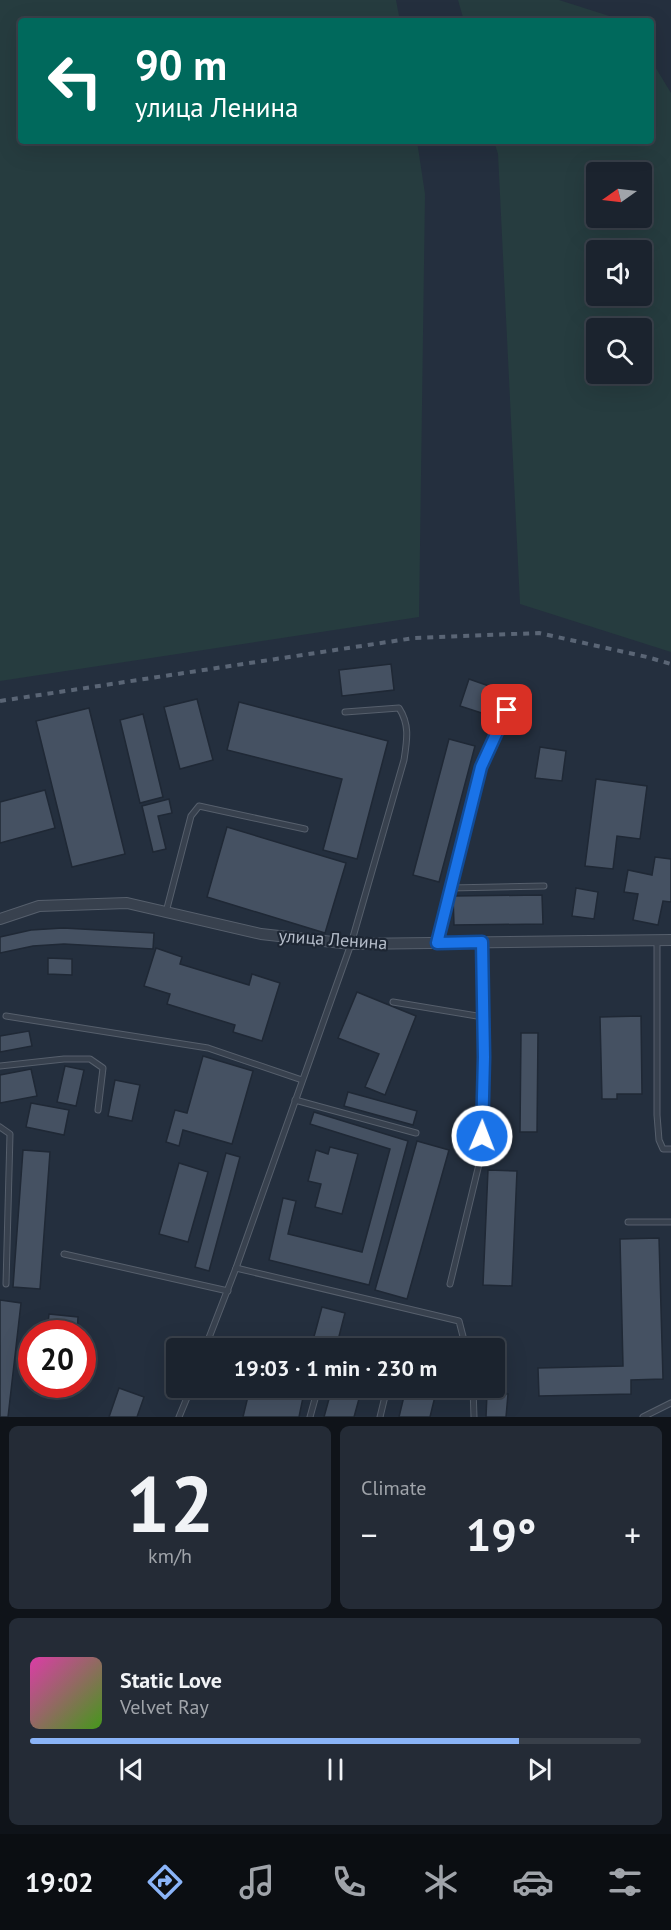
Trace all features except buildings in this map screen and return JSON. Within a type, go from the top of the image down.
[{"type":"street","name":"улица Ленина","points":[[0,919],[39,906],[127,903],[261,934],[351,944],[671,940]]},
{"type":"lane","points":[[209,1338],[236,1269],[351,944],[404,760],[408,735],[405,717],[399,708],[345,712]]},
{"type":"lane","points":[[437,943],[481,767],[507,710]]},
{"type":"lane","points":[[166,912],[191,816],[199,806],[304,830]]},
{"type":"lane","points":[[450,888],[544,886]]},
{"type":"lane","points":[[657,940],[658,1140],[663,1149],[671,1149]]},
{"type":"lane","points":[[450,1284],[481,1156],[482,942]]},
{"type":"lane","points":[[393,1002],[483,1017]]},
{"type":"lane","points":[[6,1016],[208,1048],[303,1080]]},
{"type":"lane","points":[[0,1066],[64,1059],[90,1059],[103,1068],[98,1110]]},
{"type":"lane","points":[[296,1100],[416,1133]]},
{"type":"lane","points":[[0,1127],[10,1134],[6,1284]]},
{"type":"lane","points":[[628,1222],[671,1221]]},
{"type":"lane","points":[[64,1254],[228,1291]]},
{"type":"lane","points":[[236,1269],[459,1321],[463,1338]]},
{"type":"lane","points":[[179,1417],[186,1398]]},
{"type":"lane","points":[[310,1417],[315,1398]]},
{"type":"lane","points":[[380,1417],[385,1398]]},
{"type":"lane","points":[[473,1398],[474,1417]]},
{"type":"lane","points":[[643,1417],[671,1403]]},
{"type":"green space","points":[[0,0],[396,0],[399,18],[18,18],[18,144],[417,144],[425,194],[419,617],[0,681]]},
{"type":"green space","points":[[458,0],[559,0],[616,18],[463,18]]},
{"type":"green space","points":[[654,65],[671,93],[671,652],[520,604],[498,154],[495,144],[654,144]]},
{"type":"railway","points":[[0,701],[414,638],[539,633],[671,664]]},
{"type":"route","points":[[482,1136],[484,1057],[482,942],[437,943],[481,767],[507,710]]}]
